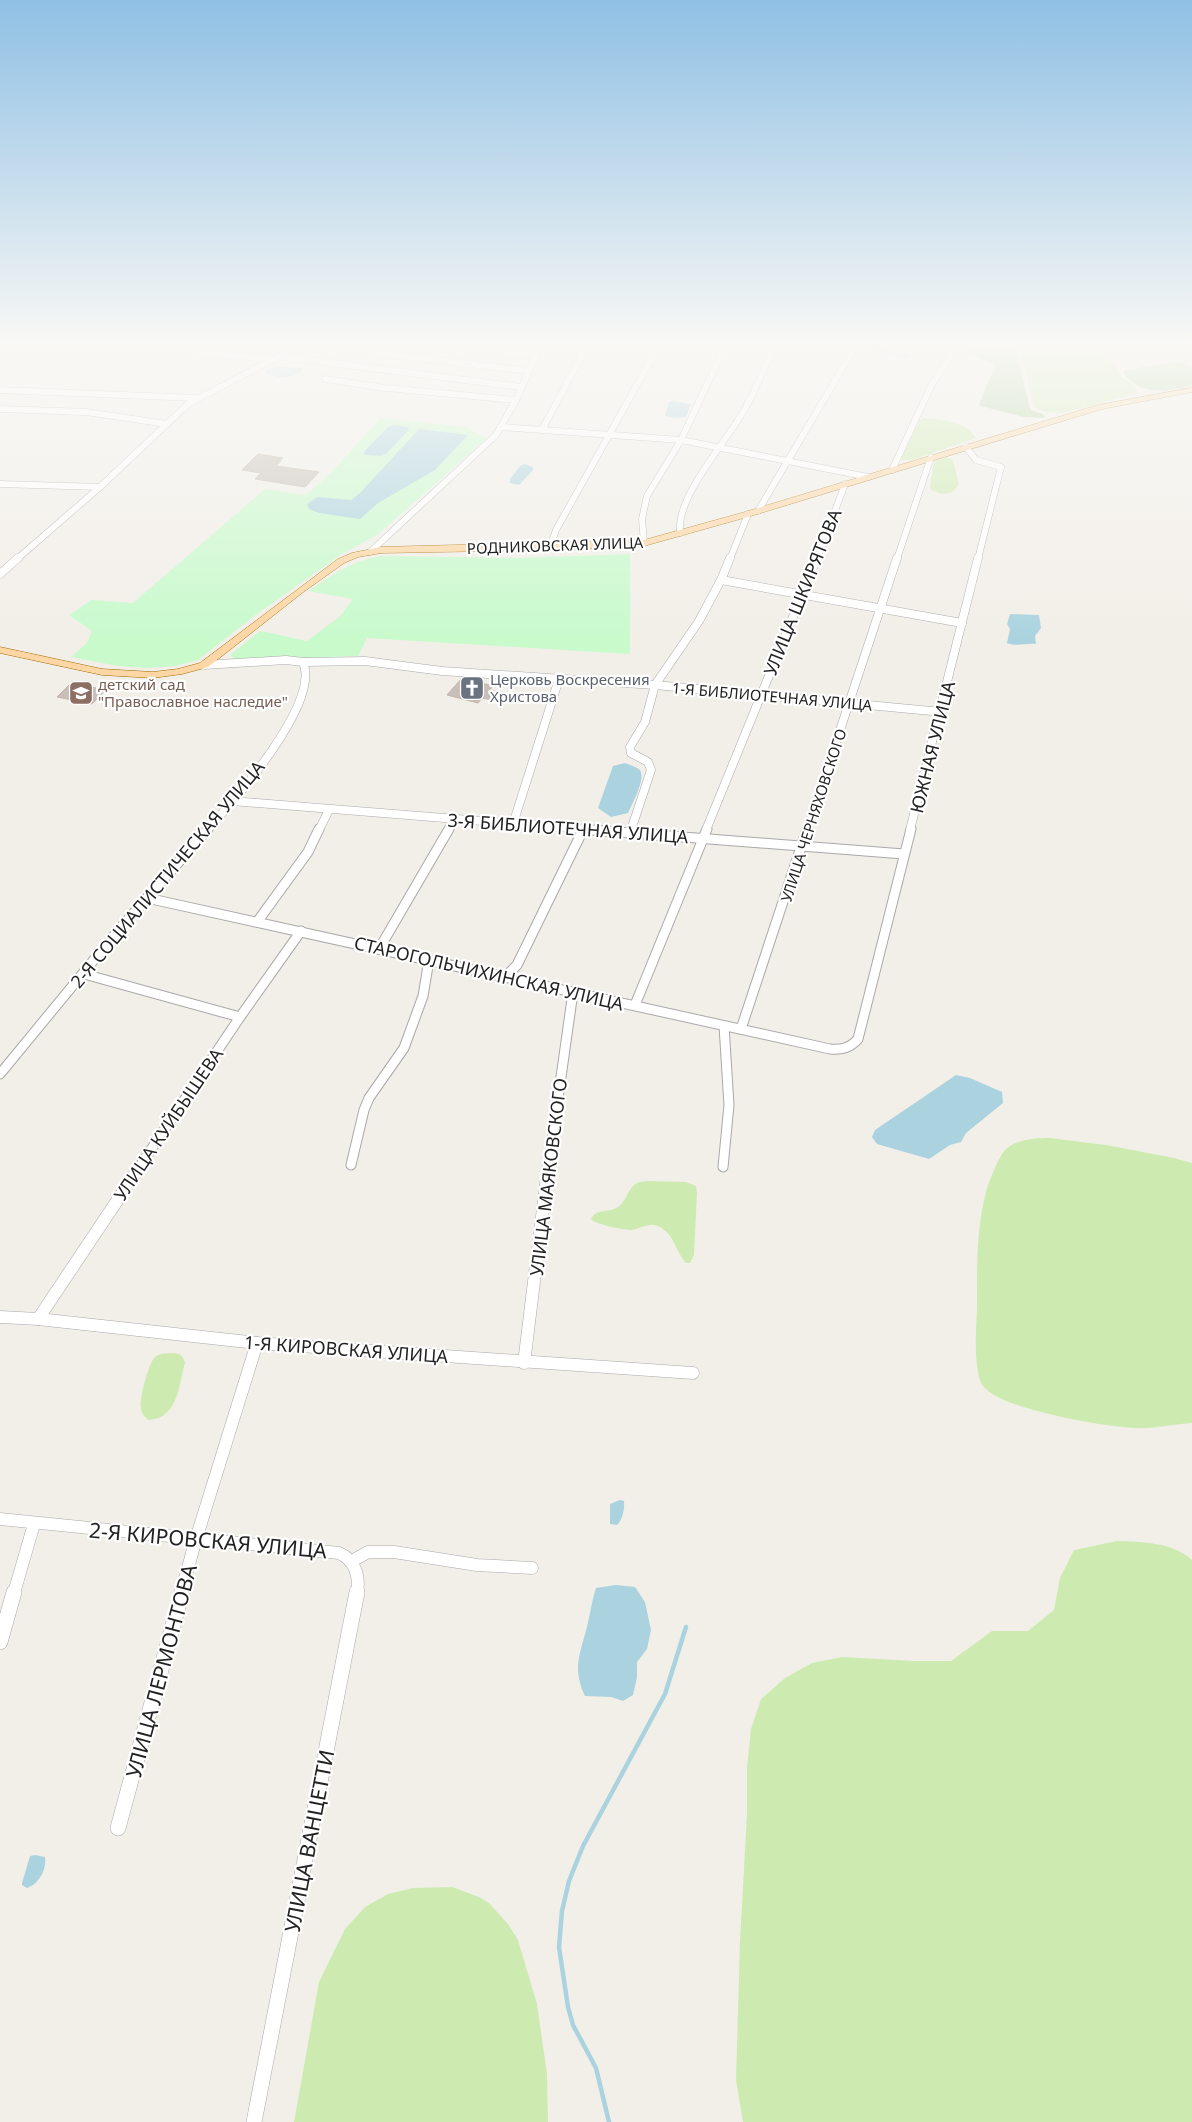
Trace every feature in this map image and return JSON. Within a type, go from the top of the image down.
[{"type":"main road","name":"РОДНИКОВСКАЯ УЛИЦА","points":[[204,665],[341,561],[370,552],[550,548],[644,543],[758,511],[983,441]]},
{"type":"main road","points":[[0,650],[117,675],[165,675],[204,665]]},
{"type":"street","points":[[0,574],[100,487],[149,441]]},
{"type":"street","points":[[370,552],[489,441]]},
{"type":"street","points":[[550,548],[556,530],[605,441]]},
{"type":"street","points":[[644,543],[642,519],[647,496],[679,441]]},
{"type":"street","points":[[686,441],[868,477]]},
{"type":"street","points":[[680,533],[679,522],[686,500],[725,441]]},
{"type":"street","points":[[758,511],[798,441]]},
{"type":"street","points":[[892,470],[905,441]]},
{"type":"street","name":"ЮЖНАЯ УЛИЦА","points":[[830,1049],[846,1049],[854,1045],[858,1039],[942,712],[1001,467],[976,460],[966,446]]},
{"type":"street","name":"УЛИЦА ЧЕРНЯХОВСКОГО","points":[[741,1030],[931,457]]},
{"type":"street","points":[[0,484],[100,487]]},
{"type":"street","name":"УЛИЦА ШКИРЯТОВА","points":[[635,1005],[802,595],[845,484]]},
{"type":"street","points":[[630,832],[651,770],[648,762],[629,750],[645,722],[655,685],[698,621],[721,580],[748,514]]},
{"type":"street","points":[[721,580],[962,623]]},
{"type":"street","name":"1-Я БИБЛИОТЕЧНАЯ УЛИЦА","points":[[204,665],[286,660],[303,662],[328,660],[364,661],[434,670],[655,685],[942,712]]},
{"type":"street","name":"2-Я СОЦИАЛИСТИЧЕСКАЯ УЛИЦА","points":[[0,1074],[147,898],[232,801],[278,741],[303,686],[307,671],[306,665],[303,662]]},
{"type":"street","points":[[513,824],[559,679]]},
{"type":"street","name":"3-Я БИБЛИОТЕЧНАЯ УЛИЦА","points":[[232,801],[904,854]]},
{"type":"street","points":[[256,922],[308,852],[329,810]]},
{"type":"street","points":[[379,948],[454,820]]},
{"type":"street","points":[[505,977],[517,965],[583,830]]},
{"type":"street","name":"СТАРОГОЛЬЧИХИНСКАЯ УЛИЦА","points":[[147,898],[830,1049]]},
{"type":"street","name":"УЛИЦА КУЙБЫШЕВА","points":[[38,1319],[240,1017],[301,931]]},
{"type":"street","points":[[351,1166],[364,1110],[369,1098],[404,1048],[422,996],[429,960]]},
{"type":"street","points":[[84,974],[240,1017]]},
{"type":"street","name":"УЛИЦА МАЯКОВСКОГО","points":[[524,1363],[546,1183],[573,992]]},
{"type":"street","points":[[723,1167],[728,1105],[724,1026]]},
{"type":"street","name":"1-Я КИРОВСКАЯ УЛИЦА","points":[[0,1317],[38,1319],[257,1343],[524,1363],[693,1373]]},
{"type":"street","name":"УЛИЦА ЛЕРМОНТОВА","points":[[118,1828],[196,1539],[257,1343]]},
{"type":"street","name":"2-Я КИРОВСКАЯ УЛИЦА","points":[[0,1519],[34,1524],[338,1553],[347,1556],[352,1561]]},
{"type":"street","points":[[0,1642],[34,1524]]},
{"type":"street","points":[[352,1561],[368,1552],[394,1552],[477,1565],[532,1568]]},
{"type":"street","name":"УЛИЦА ВАНЦЕТТИ","points":[[254,2122],[308,1854],[358,1587],[358,1578],[352,1561]]},
{"type":"green space","points":[[360,441],[484,441],[377,535],[342,554],[254,616],[198,660],[175,666],[146,668],[118,666],[71,657],[87,643],[92,631],[69,615],[91,600],[133,603],[265,489],[306,495],[332,472]]},
{"type":"green space","points":[[910,441],[967,441],[912,460],[901,460]]},
{"type":"green space","points":[[946,457],[953,460],[959,485],[951,493],[941,494],[931,490],[930,486],[934,462]]},
{"type":"green space","points":[[630,554],[630,654],[367,638],[358,656],[236,660],[230,655],[260,631],[307,641],[340,616],[353,599],[308,591],[343,569],[370,558],[381,556],[519,558]]},
{"type":"green space","points":[[1050,1138],[1106,1145],[1192,1163],[1192,1423],[1135,1428],[1080,1421],[1035,1411],[998,1397],[986,1389],[979,1379],[976,1352],[977,1267],[980,1224],[986,1191],[997,1164],[1006,1149],[1024,1140]]},
{"type":"green space","points":[[649,1181],[686,1182],[696,1186],[694,1255],[690,1263],[686,1263],[668,1233],[658,1226],[651,1225],[628,1230],[604,1225],[591,1219],[596,1213],[615,1209],[622,1203],[633,1186]]},
{"type":"green space","points":[[175,1353],[181,1355],[185,1362],[176,1399],[166,1413],[159,1418],[149,1420],[144,1416],[141,1409],[147,1373],[157,1355]]},
{"type":"green space","points":[[1117,1541],[1166,1546],[1192,1560],[1192,2122],[743,2122],[736,2080],[740,1941],[747,1814],[747,1768],[751,1729],[761,1699],[785,1678],[812,1663],[842,1657],[951,1661],[992,1631],[1028,1631],[1054,1610],[1060,1578],[1074,1550]]},
{"type":"green space","points":[[452,1887],[479,1897],[489,1903],[508,1924],[518,1940],[537,2004],[547,2074],[548,2122],[294,2122],[319,1982],[345,1929],[365,1907],[388,1894],[413,1888]]},
{"type":"water","points":[[375,441],[398,441],[386,454],[381,456],[365,455],[364,452]]},
{"type":"water","points":[[408,441],[462,441],[435,470],[378,503],[360,519],[319,513],[309,509],[307,504],[318,497],[351,500],[360,493]]},
{"type":"water","points":[[524,464],[533,467],[533,470],[519,485],[510,483],[510,479],[520,466]]},
{"type":"water","points":[[1010,614],[1039,615],[1041,628],[1035,636],[1036,644],[1014,645],[1007,643],[1010,629],[1007,624]]},
{"type":"water","points":[[625,763],[640,770],[640,785],[628,813],[611,817],[598,808],[613,766]]},
{"type":"water","points":[[956,1075],[970,1078],[1002,1092],[1003,1103],[966,1133],[961,1142],[950,1145],[929,1159],[877,1144],[872,1137],[875,1130]]},
{"type":"water","points":[[620,1500],[624,1501],[622,1517],[617,1525],[610,1524],[610,1504]]},
{"type":"water","points":[[616,1585],[635,1587],[645,1602],[651,1630],[647,1649],[637,1662],[637,1677],[633,1695],[623,1701],[611,1697],[585,1696],[578,1669],[578,1661],[596,1588]]},
{"type":"water","points":[[30,1856],[45,1857],[45,1866],[38,1880],[27,1888],[22,1883]]},
{"type":"building","points":[[258,454],[283,458],[276,466],[319,472],[305,487],[255,479],[261,473],[242,470]]},
{"type":"building","name":"Церковь Воскресения Христова","points":[[462,678],[493,686],[490,690],[498,692],[492,700],[482,698],[478,703],[447,695]]},
{"type":"building","name":"детский сад \"Православное наследие\"","points":[[71,683],[106,690],[92,704],[57,697]]},
{"type":"waterway","points":[[609,2122],[596,2068],[573,2025],[568,2007],[559,1947],[562,1911],[569,1881],[583,1846],[665,1694],[686,1627]]},
{"type":"place","name":"Церковь Воскресения Христова","points":[[472,688]]},
{"type":"place","name":"детский сад \"Православное наследие\"","points":[[81,693]]}]
